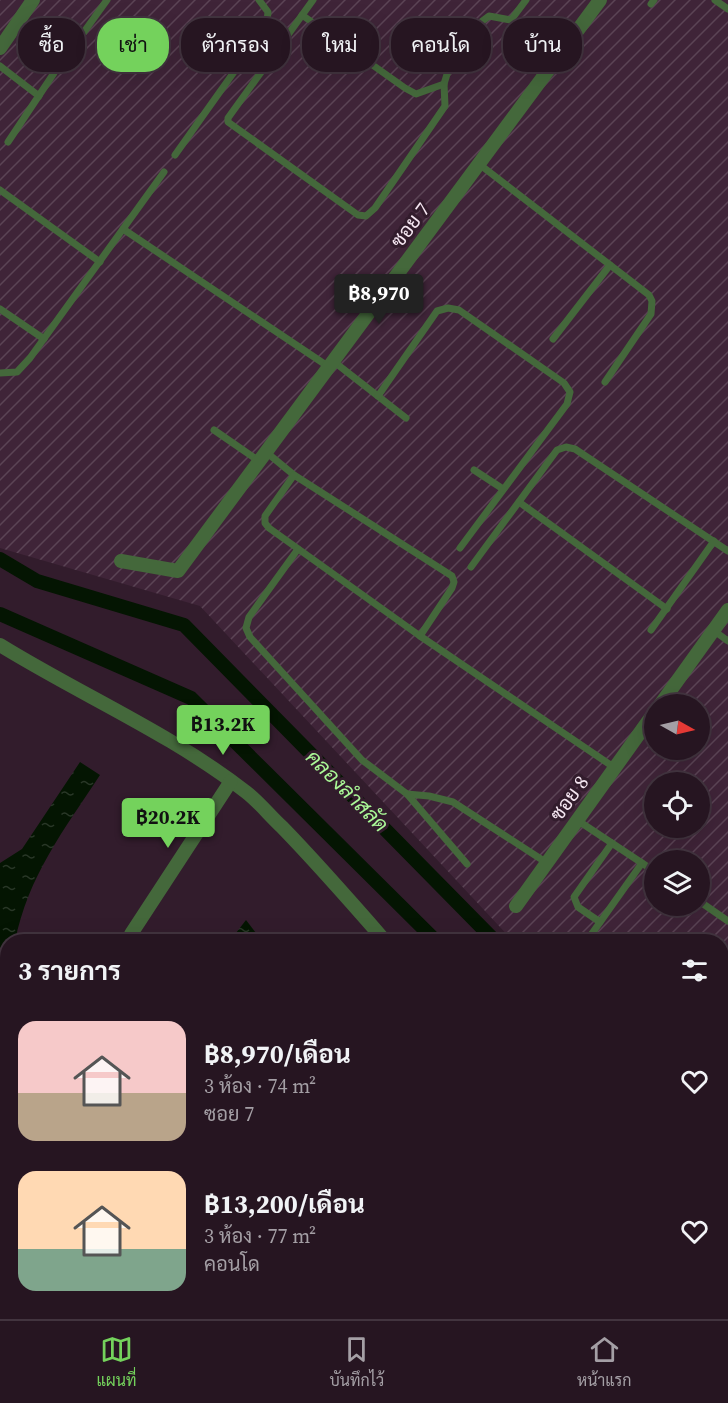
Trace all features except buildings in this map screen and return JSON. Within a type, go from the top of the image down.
[{"type":"street","points":[[0,48],[33,0]]},
{"type":"street","name":"ซอย 7","points":[[582,25],[600,0]]},
{"type":"street","name":"ซอย 7","points":[[121,561],[177,571],[547,72]]},
{"type":"street","points":[[668,694],[728,610]]},
{"type":"street","points":[[0,645],[35,667],[115,708],[203,761],[231,781],[248,794],[308,854],[379,934]]},
{"type":"street","name":"ซอย 8","points":[[516,906],[644,727]]},
{"type":"street","points":[[131,934],[231,781]]},
{"type":"lane","points":[[85,31],[107,0]]},
{"type":"lane","points":[[175,155],[261,34],[268,12],[259,0]]},
{"type":"lane","points":[[313,0],[228,118],[228,122],[358,215],[366,216],[375,208],[445,106],[444,84],[448,71],[481,22],[489,16],[503,19]]},
{"type":"lane","points":[[512,18],[526,0]]},
{"type":"lane","points":[[715,0],[728,9]]},
{"type":"lane","points":[[302,15],[405,88],[417,94],[444,84]]},
{"type":"lane","points":[[0,66],[39,96]]},
{"type":"lane","points":[[8,142],[54,73]]},
{"type":"lane","points":[[479,164],[649,295],[652,302],[651,314],[605,382]]},
{"type":"lane","points":[[0,373],[17,372],[44,339],[164,172]]},
{"type":"lane","points":[[511,189],[518,181]]},
{"type":"lane","points":[[0,190],[100,262]]},
{"type":"lane","points":[[123,229],[331,364],[406,418]]},
{"type":"lane","points":[[553,339],[610,265]]},
{"type":"lane","points":[[378,396],[437,311],[448,308],[459,310],[564,383],[570,392],[567,404],[460,548]]},
{"type":"lane","points":[[0,309],[44,339]]},
{"type":"lane","points":[[214,430],[294,475],[452,576],[454,582],[452,588],[420,636]]},
{"type":"lane","points":[[471,567],[558,450],[566,447],[575,449],[728,551]]},
{"type":"lane","points":[[474,470],[503,489]]},
{"type":"lane","points":[[294,475],[265,516],[265,523],[420,636],[615,768]]},
{"type":"lane","points":[[519,502],[667,609]]},
{"type":"lane","points":[[651,630],[714,541]]},
{"type":"lane","points":[[298,549],[249,617],[246,628],[250,637],[362,760],[407,795],[467,864]]},
{"type":"lane","points":[[713,630],[728,641]]},
{"type":"lane","points":[[407,795],[429,796],[453,802],[547,863]]},
{"type":"lane","points":[[577,820],[642,863],[592,934]]},
{"type":"lane","points":[[600,922],[578,907],[574,897],[612,843]]},
{"type":"lane","points":[[710,909],[728,921]]},
{"type":"shaded area","points":[[0,0],[728,0],[728,934],[507,934],[200,606],[0,548]]},
{"type":"water","points":[[80,762],[100,775],[38,875],[17,934],[0,934],[0,863],[22,849]]},
{"type":"water","points":[[246,920],[257,934],[235,934]]},
{"type":"waterway","name":"คลองลำสลัด","points":[[0,559],[37,581],[184,625],[488,934]]},
{"type":"waterway","points":[[0,614],[191,698],[429,934]]}]
